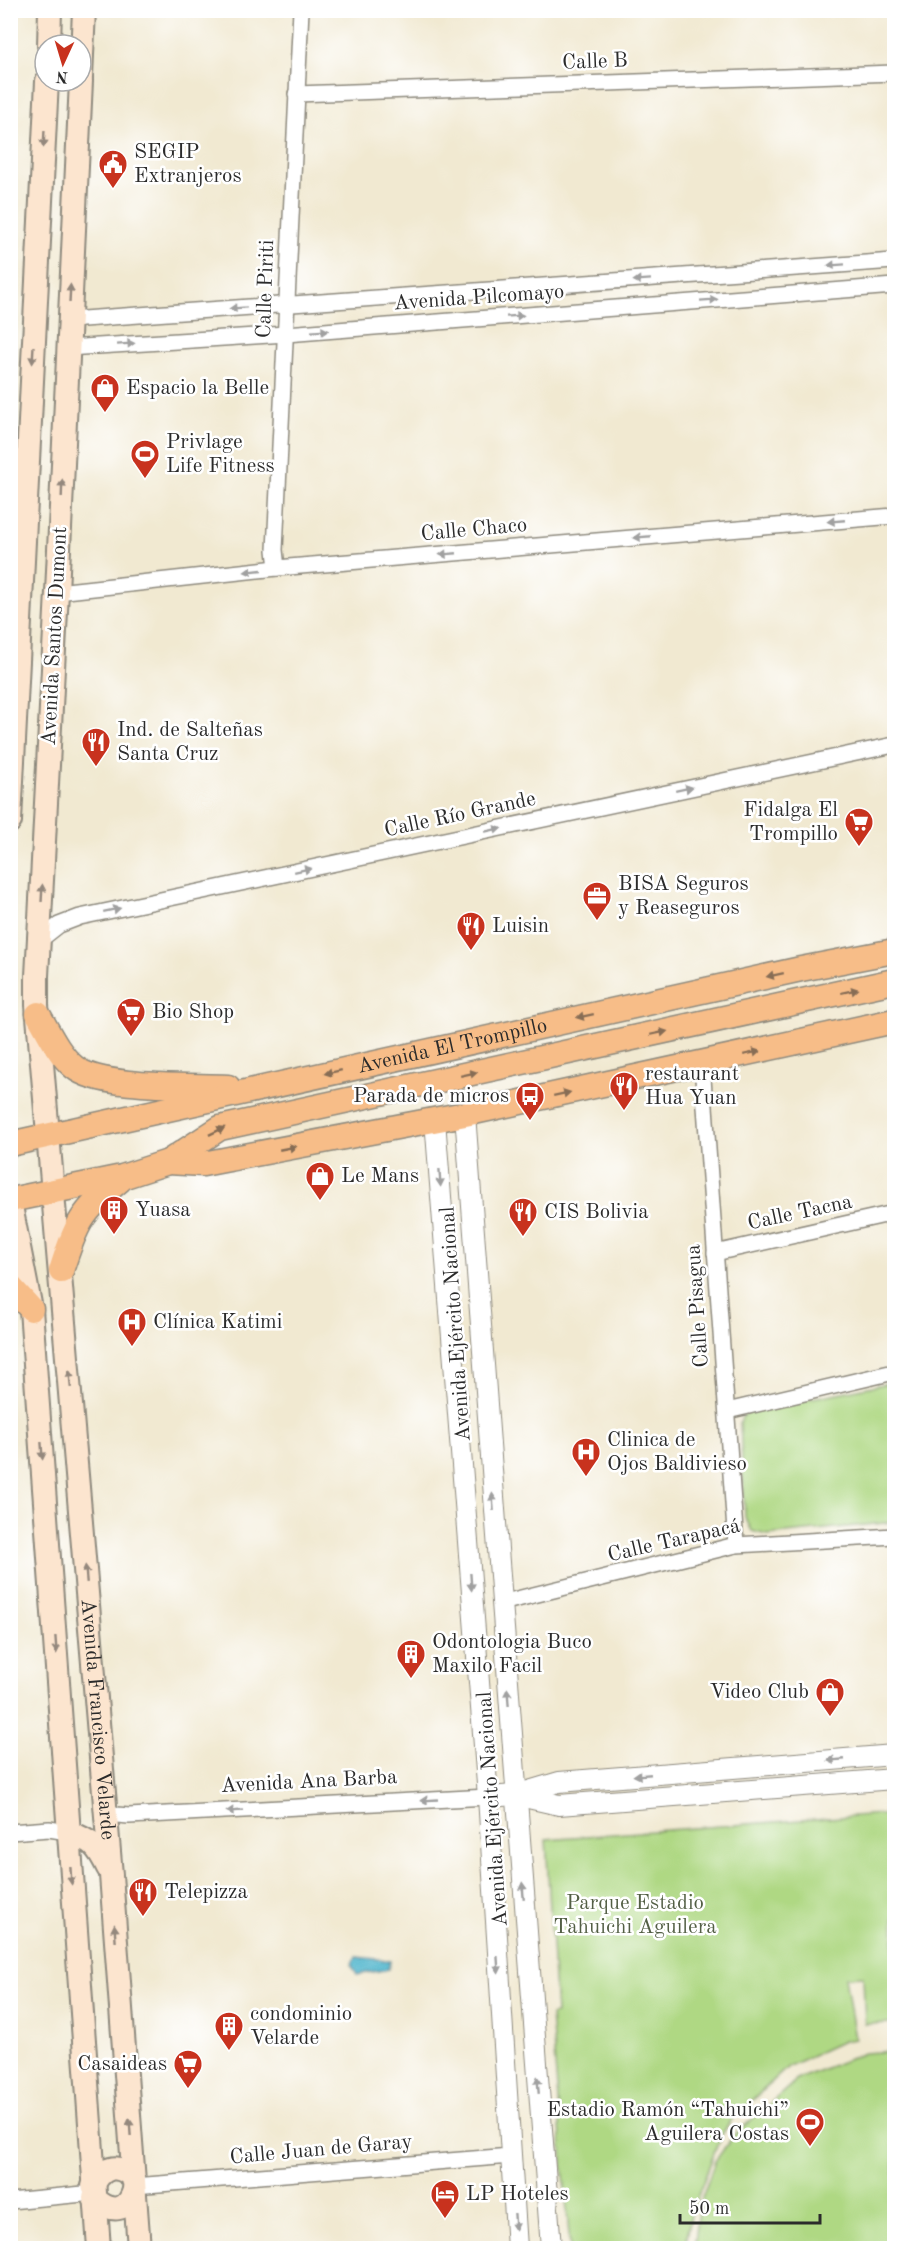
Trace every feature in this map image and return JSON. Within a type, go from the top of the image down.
[{"type":"main road","points":[[49,33],[50,10]]},
{"type":"main road","name":"Avenida Santos Dumont","points":[[83,33],[84,10]]},
{"type":"main road","name":"Avenida Santos Dumont","points":[[10,821],[46,93]]},
{"type":"main road","name":"Avenida Santos Dumont","points":[[52,1191],[37,976],[80,93]]},
{"type":"main road","name":"Avenida El Trompillo","points":[[10,1144],[801,969],[894,951]]},
{"type":"main road","name":"Avenida El Trompillo","points":[[10,1201],[122,1178],[168,1162],[220,1128],[894,981]]},
{"type":"main road","points":[[38,1014],[51,1038],[73,1067],[92,1077],[135,1083],[260,1088]]},
{"type":"main road","name":"Avenida El Trompillo","points":[[168,1162],[203,1164],[435,1120],[894,1021]]},
{"type":"main road","points":[[62,1271],[74,1231],[84,1215],[96,1200],[122,1178]]},
{"type":"main road","name":"Avenida Francisco Velarde","points":[[52,1191],[62,1271],[139,2248]]},
{"type":"main road","name":"Avenida Francisco Velarde","points":[[10,1201],[31,1309],[99,2248]]},
{"type":"main road","points":[[10,1286],[31,1309]]},
{"type":"main road","points":[[64,1754],[70,1761],[75,1790],[80,1798],[105,1805]]},
{"type":"main road","points":[[68,1832],[92,1842],[99,1849],[111,1875]]},
{"type":"main road","points":[[114,2167],[122,2168],[134,2184],[128,2203],[122,2207],[107,2208],[94,2192],[101,2173],[114,2167]]},
{"type":"street","name":"Calle Piriti","points":[[277,568],[275,550],[301,10]]},
{"type":"street","name":"Calle B","points":[[296,93],[894,74]]},
{"type":"street","name":"Avenida Pilcomayo","points":[[69,320],[894,261]]},
{"type":"street","name":"Avenida Pilcomayo","points":[[67,348],[285,334],[894,286]]},
{"type":"street","name":"Calle Chaco","points":[[57,592],[277,568],[894,516]]},
{"type":"street","name":"Calle Río Grande","points":[[40,940],[59,926],[80,917],[894,744]]},
{"type":"street","name":"Calle Pisagua","points":[[702,1064],[736,1545]]},
{"type":"street","name":"Avenida Ejército Nacional","points":[[465,1114],[551,2248]]},
{"type":"street","name":"Avenida Ejército Nacional","points":[[435,1120],[488,1797],[517,2248]]},
{"type":"street","name":"Calle Tacna","points":[[715,1253],[894,1213]]},
{"type":"street","points":[[727,1411],[894,1372]]},
{"type":"street","name":"Calle Tarapacá","points":[[501,1603],[736,1545],[894,1536]]},
{"type":"street","name":"Avenida Ana Barba","points":[[105,1805],[117,1815],[129,1816],[488,1797],[515,1795],[558,1782],[894,1755]]},
{"type":"street","points":[[864,1758],[865,1781]]},
{"type":"street","name":"Avenida Ana Barba","points":[[515,1795],[559,1805],[894,1779]]},
{"type":"street","points":[[10,1832],[49,1829],[68,1832]]},
{"type":"street","points":[[526,2139],[538,2142],[544,2152],[540,2163],[528,2168],[522,2168],[511,2156],[520,2140],[526,2139]]},
{"type":"street","name":"Calle Juan de Garay","points":[[134,2184],[511,2156]]},
{"type":"street","points":[[10,2201],[94,2192]]},
{"type":"green space","points":[[894,1382],[894,1522],[767,1535],[752,1531],[745,1517],[740,1423],[743,1415],[751,1410]]},
{"type":"green space","name":"Parque Estadio Tahuichi Aguilera","points":[[894,1813],[894,2023],[865,2024],[863,1976],[845,1977],[855,2039],[843,2041],[789,2066],[730,2121],[720,2138],[691,2214],[685,2248],[570,2248],[551,2015],[556,2014],[546,1839]]},
{"type":"green space","name":"Estadio Ramón “Tahuichi” Aguilera Costas","points":[[894,2051],[894,2248],[694,2248],[700,2204],[715,2161],[734,2135],[798,2079],[864,2053]]},
{"type":"water","points":[[356,1957],[390,1961],[388,1969],[357,1975],[352,1966]]},
{"type":"place","name":"SEGIP Extranjeros","points":[[113,190]]},
{"type":"place","name":"Espacio la Belle","points":[[105,414]]},
{"type":"place","name":"Privlage Life Fitness","points":[[145,480]]},
{"type":"place","name":"Ind. de Salteñas Santa Cruz","points":[[96,768]]},
{"type":"place","name":"Fidalga El Trompillo","points":[[859,848]]},
{"type":"place","name":"BISA Seguros y Reaseguros","points":[[597,922]]},
{"type":"place","name":"Luisin","points":[[471,952]]},
{"type":"place","name":"Bio Shop","points":[[131,1038]]},
{"type":"place","name":"restaurant Hua Yuan","points":[[624,1112]]},
{"type":"place","name":"Parada de micros","points":[[530,1122]]},
{"type":"place","name":"Le Mans","points":[[320,1202]]},
{"type":"place","name":"Yuasa","points":[[114,1236]]},
{"type":"place","name":"CIS Bolivia","points":[[523,1238]]},
{"type":"place","name":"Clínica Katimi","points":[[132,1348]]},
{"type":"place","name":"Clinica de Ojos Baldivieso","points":[[586,1478]]},
{"type":"place","name":"Odontologia Buco Maxilo Facil","points":[[411,1680]]},
{"type":"place","name":"Video Club","points":[[830,1718]]},
{"type":"place","name":"Telepizza","points":[[143,1918]]},
{"type":"place","name":"condominio Velarde","points":[[229,2052]]},
{"type":"place","name":"Casaideas","points":[[188,2090]]},
{"type":"place","name":"Estadio Ramón “Tahuichi” Aguilera Costas","points":[[810,2148]]},
{"type":"place","name":"LP Hoteles","points":[[445,2220]]}]
